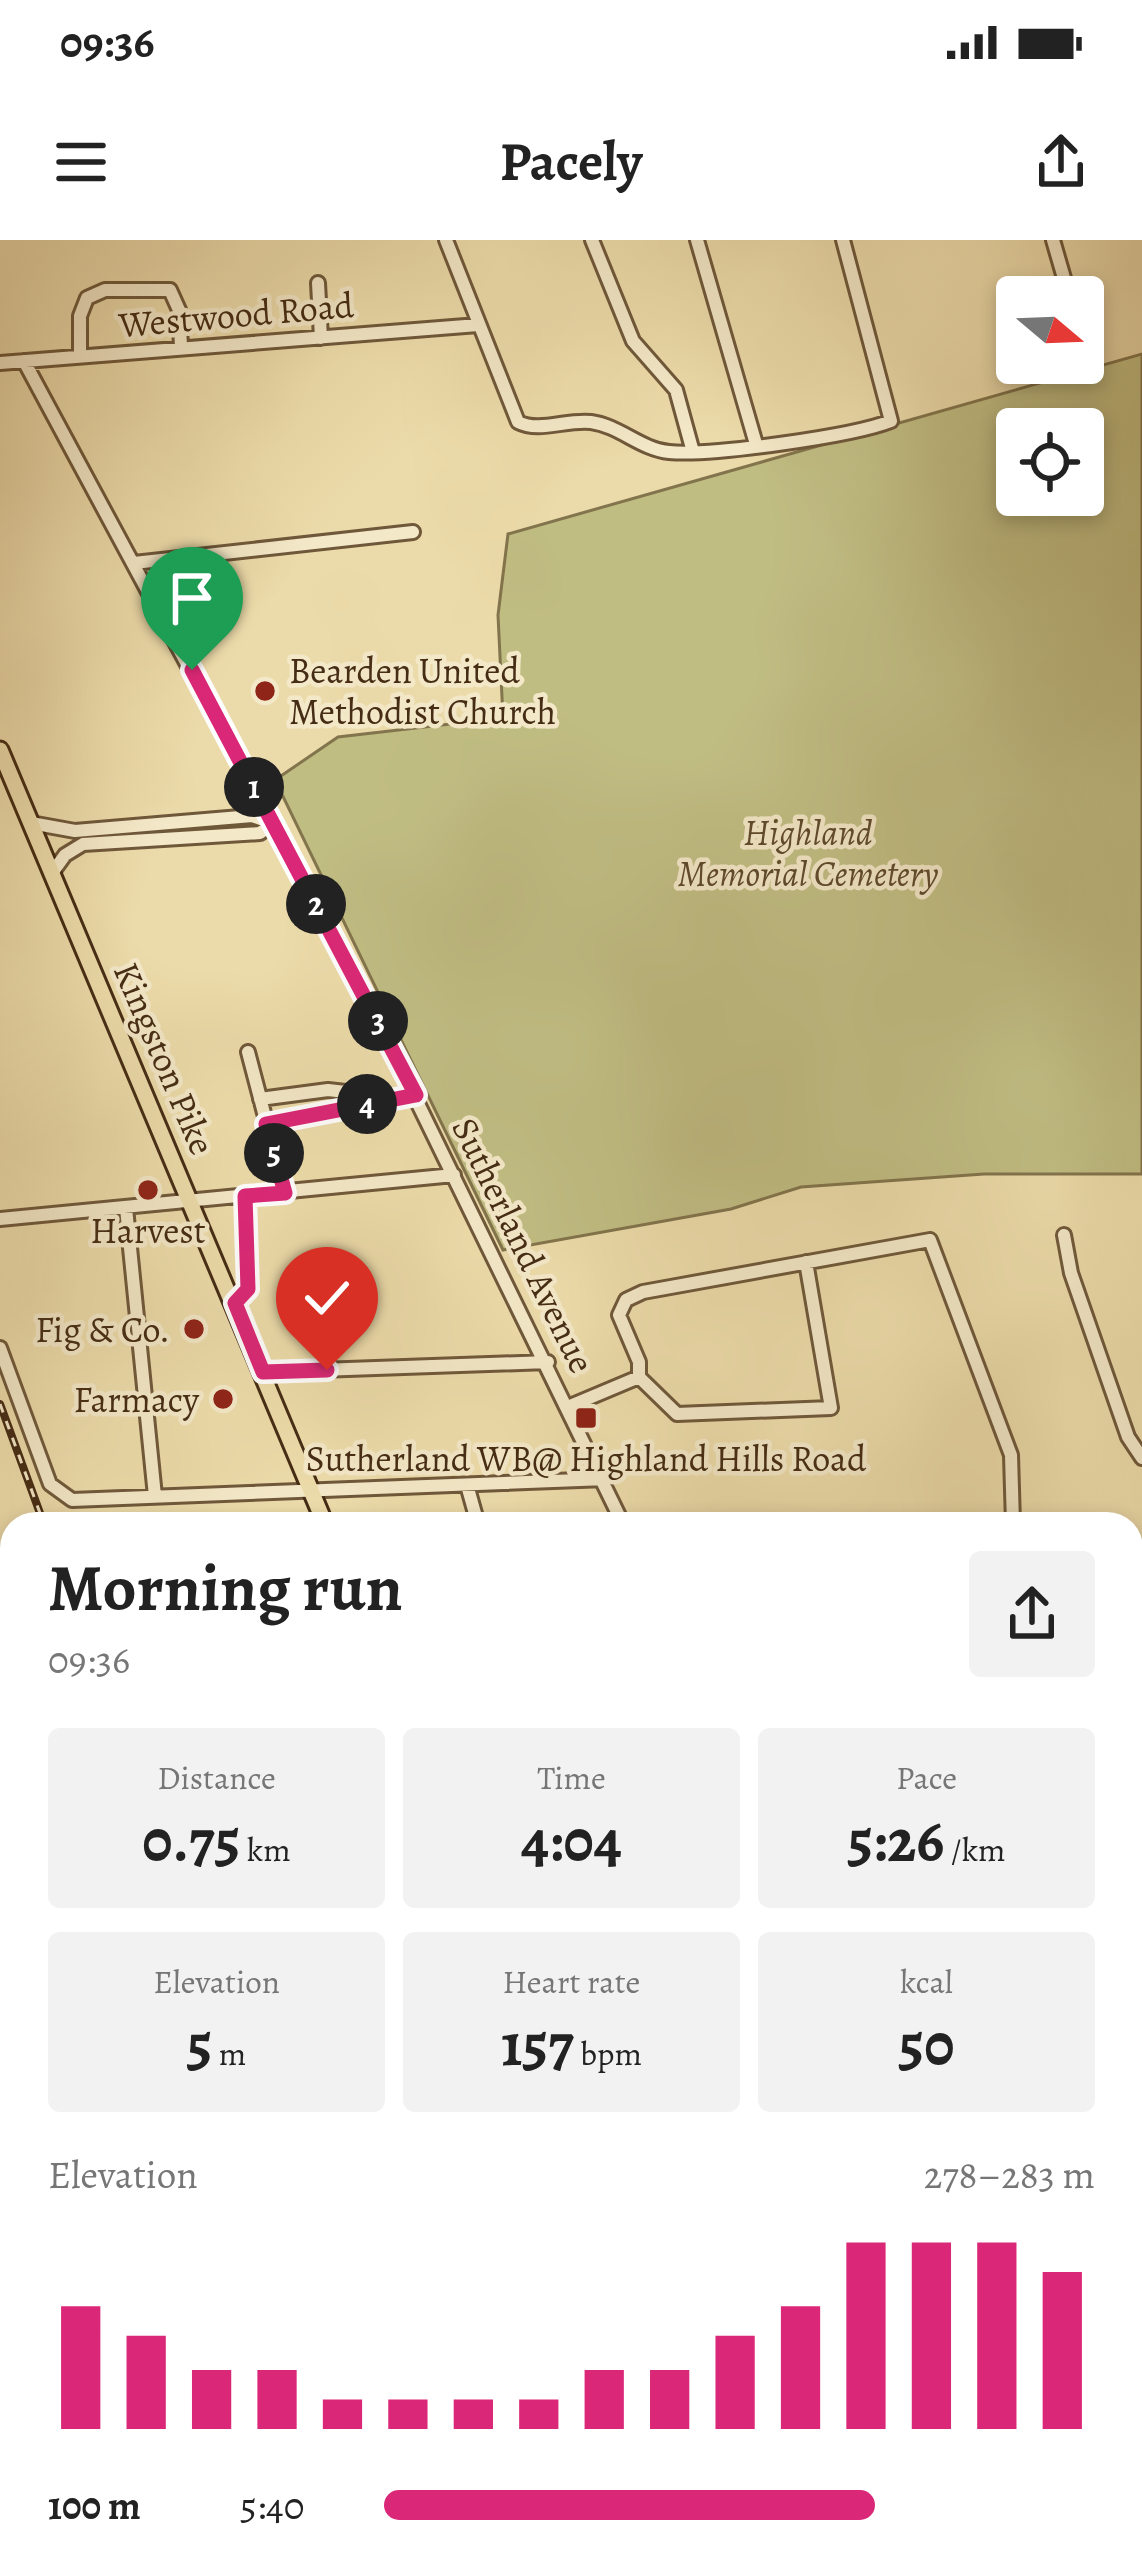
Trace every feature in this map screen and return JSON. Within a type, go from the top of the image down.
[{"type":"main road","name":"Kingston Pike","points":[[0,750],[194,1201],[321,1512]]},
{"type":"street","points":[[446,240],[512,414],[525,426],[587,421],[611,427],[654,449],[693,452],[891,421],[842,240]]},
{"type":"street","points":[[592,240],[633,341],[676,390],[693,452]]},
{"type":"street","points":[[697,240],[756,444]]},
{"type":"street","points":[[1053,240],[1063,276]]},
{"type":"street","points":[[318,283],[321,338]]},
{"type":"street","points":[[80,357],[86,298],[105,290],[170,290],[179,310],[181,346]]},
{"type":"street","name":"Westwood Road","points":[[0,363],[478,325]]},
{"type":"street","name":"Sutherland Avenue","points":[[24,361],[416,1095],[618,1512]]},
{"type":"street","points":[[134,563],[412,532]]},
{"type":"street","points":[[31,823],[75,831],[252,816],[273,823]]},
{"type":"street","points":[[52,873],[64,855],[83,844],[260,833],[273,823]]},
{"type":"street","points":[[248,1052],[285,1193]]},
{"type":"street","points":[[260,1100],[328,1090],[398,1099]]},
{"type":"street","points":[[266,1124],[416,1095]]},
{"type":"street","points":[[0,1219],[454,1174]]},
{"type":"street","points":[[235,1303],[248,1289],[245,1196]]},
{"type":"street","points":[[126,1208],[155,1496]]},
{"type":"street","points":[[1064,1235],[1070,1273],[1121,1416],[1142,1458]]},
{"type":"street","points":[[806,1262],[831,1408],[676,1414],[639,1377],[639,1362],[619,1315],[626,1300],[696,1280],[930,1240],[1011,1455],[1012,1512]]},
{"type":"street","points":[[0,1348],[50,1484],[61,1497],[606,1479]]},
{"type":"street","points":[[263,1372],[548,1362]]},
{"type":"street","points":[[570,1406],[639,1377]]},
{"type":"street","points":[[466,1485],[474,1512]]},
{"type":"green space","name":"Highland Memorial Cemetery","points":[[1142,354],[1142,1174],[984,1174],[801,1187],[731,1209],[503,1250],[275,780],[338,737],[503,718],[498,615],[508,534],[1036,384],[1104,384],[1104,365]]},
{"type":"railway","points":[[0,1404],[40,1512]]},
{"type":"place","name":"Bearden United Methodist Church","points":[[265,691]]},
{"type":"place","name":"Harvest","points":[[148,1190]]},
{"type":"place","name":"Fig & Co.","points":[[194,1329]]},
{"type":"place","name":"Farmacy","points":[[223,1399]]},
{"type":"place","name":"Sutherland WB@ Highland Hills Road","points":[[586,1418]]},
{"type":"route","points":[[192,670],[416,1095],[266,1124],[285,1193],[245,1196],[248,1289],[247,1296],[235,1303],[263,1372],[327,1370]]}]
